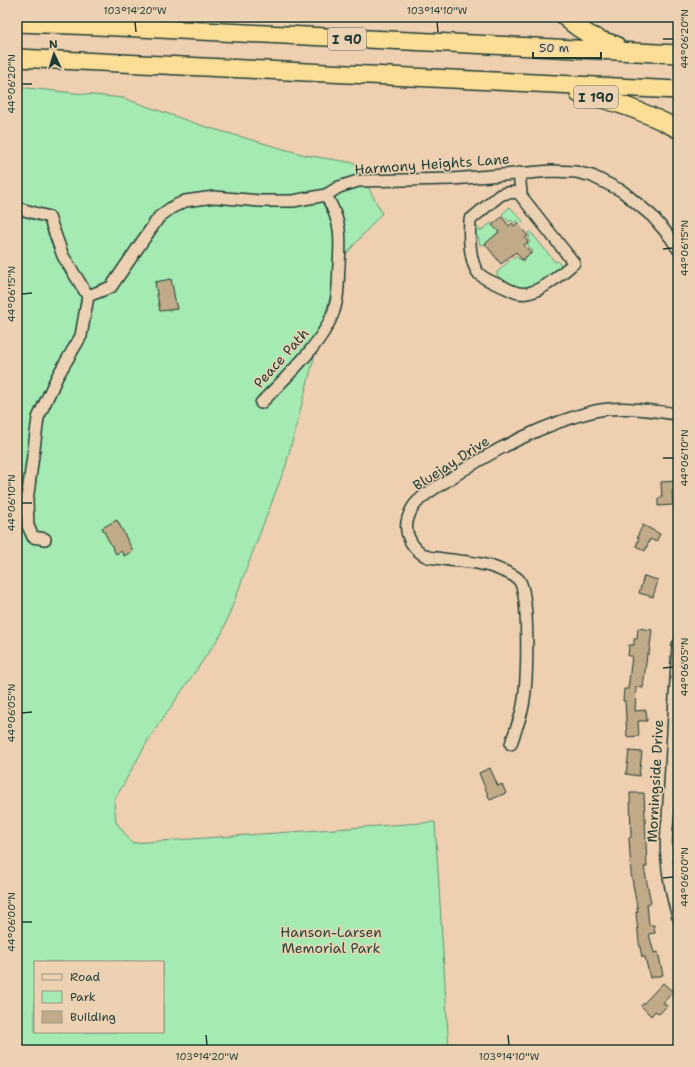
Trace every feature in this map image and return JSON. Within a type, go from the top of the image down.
[{"type":"highway","points":[[565,17],[582,31],[607,43],[678,53]]},
{"type":"highway","name":"I 90","points":[[17,23],[678,53]]},
{"type":"highway","points":[[17,58],[678,90]]},
{"type":"highway","name":"I 190","points":[[510,82],[516,85],[570,92],[606,100],[638,110],[678,129]]},
{"type":"street","name":"Harmony Heights Lane","points":[[88,296],[111,287],[159,217],[170,208],[186,201],[214,197],[279,202],[293,201],[326,195],[339,187],[358,181],[452,179],[552,171],[576,172],[592,176],[622,191],[652,216],[671,238],[678,249]]},
{"type":"street","points":[[518,192],[574,263],[543,286],[528,293],[522,294],[501,286],[480,274],[474,267],[469,227],[470,220],[500,195],[518,192],[521,192],[520,173]]},
{"type":"street","name":"Peace Path","points":[[261,403],[317,343],[330,322],[335,307],[341,237],[334,209],[326,195]]},
{"type":"street","points":[[17,208],[49,217],[63,256],[88,296],[81,336],[57,377],[38,418],[27,501],[28,526],[33,537],[44,539]]},
{"type":"street","name":"Bluejay Drive","points":[[511,744],[525,693],[526,613],[524,592],[519,580],[497,568],[478,563],[427,556],[416,549],[408,538],[406,525],[410,513],[418,502],[433,490],[485,456],[513,442],[569,419],[596,411],[611,409],[633,409],[678,414]]},
{"type":"street","name":"Morningside Drive","points":[[678,645],[673,818],[666,833],[671,893],[678,917]]},
{"type":"green space","name":"Hanson-Larsen Memorial Park","points":[[17,87],[123,98],[203,126],[305,155],[355,163],[382,213],[339,262],[286,465],[222,633],[150,737],[114,801],[116,822],[132,843],[435,822],[449,1050],[17,1050]]},
{"type":"green space","points":[[510,207],[523,221],[520,224],[517,220],[514,223],[511,220],[509,222],[502,214]]},
{"type":"green space","points":[[491,223],[499,232],[485,244],[480,245],[478,237],[475,237],[475,224],[480,231]]},
{"type":"green space","points":[[530,231],[555,262],[557,261],[562,266],[550,279],[524,290],[506,283],[497,275],[497,272],[515,256],[523,261],[533,252],[527,244],[530,242],[528,239],[530,236],[528,233]]},
{"type":"building","points":[[502,217],[509,226],[512,223],[514,226],[517,223],[528,236],[525,238],[528,242],[524,245],[531,253],[522,260],[516,252],[501,264],[485,244],[499,232],[492,225]]},
{"type":"building","points":[[171,279],[177,309],[160,311],[155,282]]},
{"type":"building","points":[[678,481],[678,490],[672,491],[673,505],[658,506],[658,498],[662,498],[661,482]]},
{"type":"building","points":[[117,520],[133,551],[124,556],[121,551],[116,554],[102,528]]},
{"type":"building","points":[[643,525],[660,534],[656,542],[650,539],[645,551],[636,546],[639,538],[637,537]]},
{"type":"building","points":[[644,576],[658,580],[653,597],[639,593]]},
{"type":"building","points":[[638,628],[652,630],[649,654],[647,654],[643,688],[636,687],[635,711],[646,710],[647,721],[638,721],[639,736],[627,737],[625,701],[623,701],[624,689],[628,689],[632,656],[628,656],[629,645],[634,645],[634,639],[637,639]]},
{"type":"building","points":[[629,751],[642,752],[639,776],[626,774]]},
{"type":"building","points":[[490,768],[498,786],[502,784],[506,793],[490,800],[479,773]]},
{"type":"building","points":[[630,793],[644,793],[647,867],[644,867],[651,903],[647,904],[649,925],[654,925],[655,933],[649,934],[654,953],[658,952],[663,975],[650,978],[645,957],[642,957],[639,942],[636,912],[638,912],[631,873],[629,838],[631,837]]},
{"type":"building","points":[[663,983],[673,992],[663,1003],[667,1006],[659,1014],[655,1011],[651,1016],[641,1006]]}]
